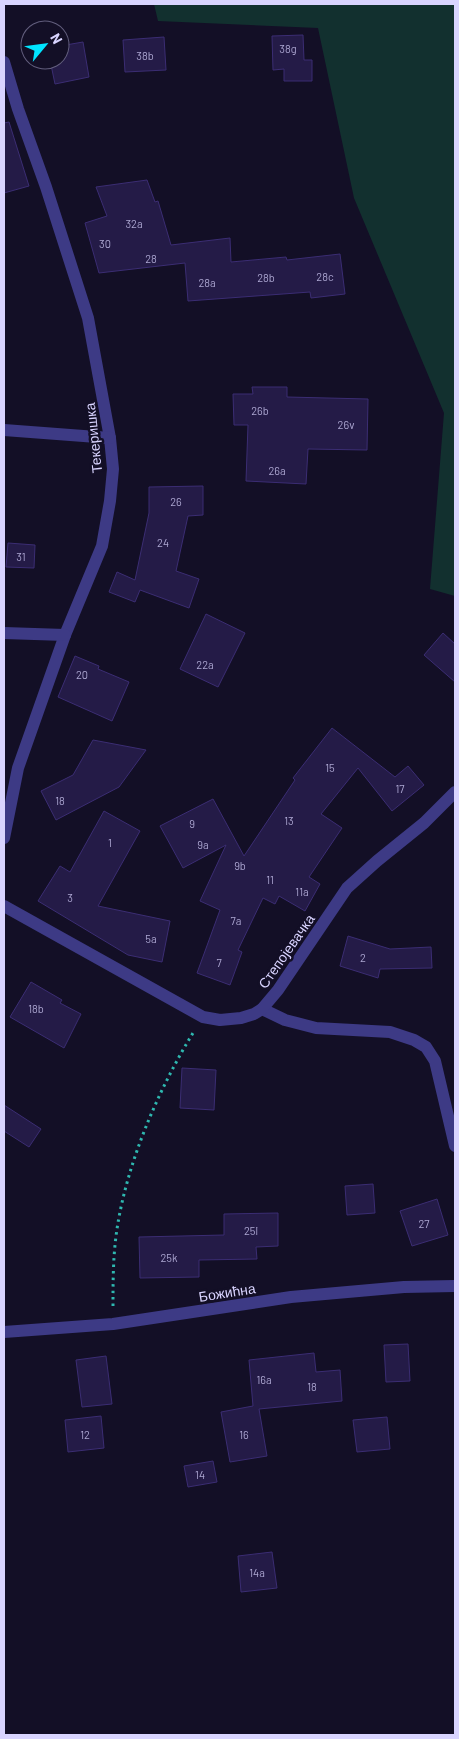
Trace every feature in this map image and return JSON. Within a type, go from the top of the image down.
[{"type":"street","name":"Текеришка","points":[[4,62],[88,318],[110,438],[112,469],[110,501],[102,546],[65,634],[18,768],[4,838]]},
{"type":"street","points":[[4,430],[110,438]]},
{"type":"street","points":[[4,633],[65,634]]},
{"type":"street","name":"Степојевачка","points":[[4,906],[203,1017],[220,1020],[241,1018],[262,1009],[278,990],[347,888],[424,823],[455,792]]},
{"type":"street","points":[[262,1009],[286,1020],[316,1028],[390,1032],[414,1040],[426,1047],[435,1061],[455,1146]]},
{"type":"street","name":"Божићна","points":[[4,1332],[113,1324],[291,1297],[404,1287],[455,1286]]},
{"type":"path","points":[[113,1324],[116,1230],[124,1191],[140,1145],[174,1064],[203,1017]]},
{"type":"green space","points":[[154,4],[455,4],[455,596],[430,589],[444,413],[354,198],[318,28],[158,21]]},
{"type":"building","points":[[303,35],[304,60],[312,60],[312,81],[284,81],[284,69],[273,70],[272,36]]},
{"type":"building","points":[[164,37],[166,70],[125,72],[123,40]]},
{"type":"building","points":[[83,42],[89,77],[55,84],[52,70],[70,70],[70,44]]},
{"type":"building","points":[[9,122],[29,186],[4,193],[4,123]]},
{"type":"building","points":[[147,180],[155,202],[158,201],[171,245],[230,238],[231,262],[286,257],[287,260],[340,254],[345,294],[311,298],[310,292],[188,301],[185,263],[99,273],[85,223],[107,216],[96,187]]},
{"type":"building","points":[[252,387],[287,387],[287,397],[368,399],[367,450],[308,449],[306,484],[246,481],[248,425],[234,425],[233,394],[253,394]]},
{"type":"building","points":[[203,486],[203,515],[188,516],[176,571],[199,579],[189,608],[140,590],[135,602],[109,592],[117,572],[135,580],[149,513],[149,487]]},
{"type":"building","points":[[8,543],[35,545],[34,568],[6,567]]},
{"type":"building","points":[[206,614],[245,633],[218,687],[180,669]]},
{"type":"building","points":[[443,633],[455,644],[455,682],[424,655]]},
{"type":"building","points":[[75,656],[99,666],[98,669],[129,682],[112,721],[58,697]]},
{"type":"building","points":[[332,728],[395,777],[408,766],[424,785],[392,811],[358,768],[321,814],[342,828],[309,877],[320,884],[305,911],[279,896],[275,904],[263,898],[238,950],[242,952],[230,985],[197,973],[220,910],[200,901],[226,845],[183,868],[160,826],[213,799],[244,856],[295,780],[293,778]]},
{"type":"building","points":[[93,740],[146,750],[119,787],[56,820],[41,791],[73,775]]},
{"type":"building","points":[[104,811],[140,831],[98,906],[170,921],[162,962],[128,955],[38,901],[60,866],[70,872]]},
{"type":"building","points":[[348,936],[390,949],[431,947],[432,968],[380,969],[378,978],[340,966]]},
{"type":"building","points":[[31,982],[62,1000],[60,1003],[81,1014],[64,1048],[10,1017]]},
{"type":"building","points":[[182,1068],[216,1070],[214,1110],[180,1108]]},
{"type":"building","points":[[4,1105],[41,1129],[29,1147],[4,1131]]},
{"type":"building","points":[[373,1184],[375,1213],[347,1215],[345,1186]]},
{"type":"building","points":[[437,1199],[448,1235],[412,1246],[400,1211]]},
{"type":"building","points":[[278,1213],[278,1246],[256,1247],[257,1259],[199,1260],[199,1277],[140,1278],[139,1237],[224,1235],[224,1214]]},
{"type":"building","points":[[408,1344],[410,1381],[386,1382],[384,1345]]},
{"type":"building","points":[[314,1353],[316,1372],[340,1370],[342,1401],[259,1409],[267,1456],[230,1462],[221,1412],[253,1406],[249,1360]]},
{"type":"building","points":[[106,1356],[112,1404],[82,1407],[76,1360]]},
{"type":"building","points":[[101,1416],[104,1448],[68,1452],[65,1420]]},
{"type":"building","points":[[387,1417],[390,1449],[357,1452],[353,1420]]},
{"type":"building","points":[[213,1461],[217,1482],[188,1487],[184,1466]]},
{"type":"building","points":[[272,1552],[277,1588],[241,1592],[238,1556]]}]
